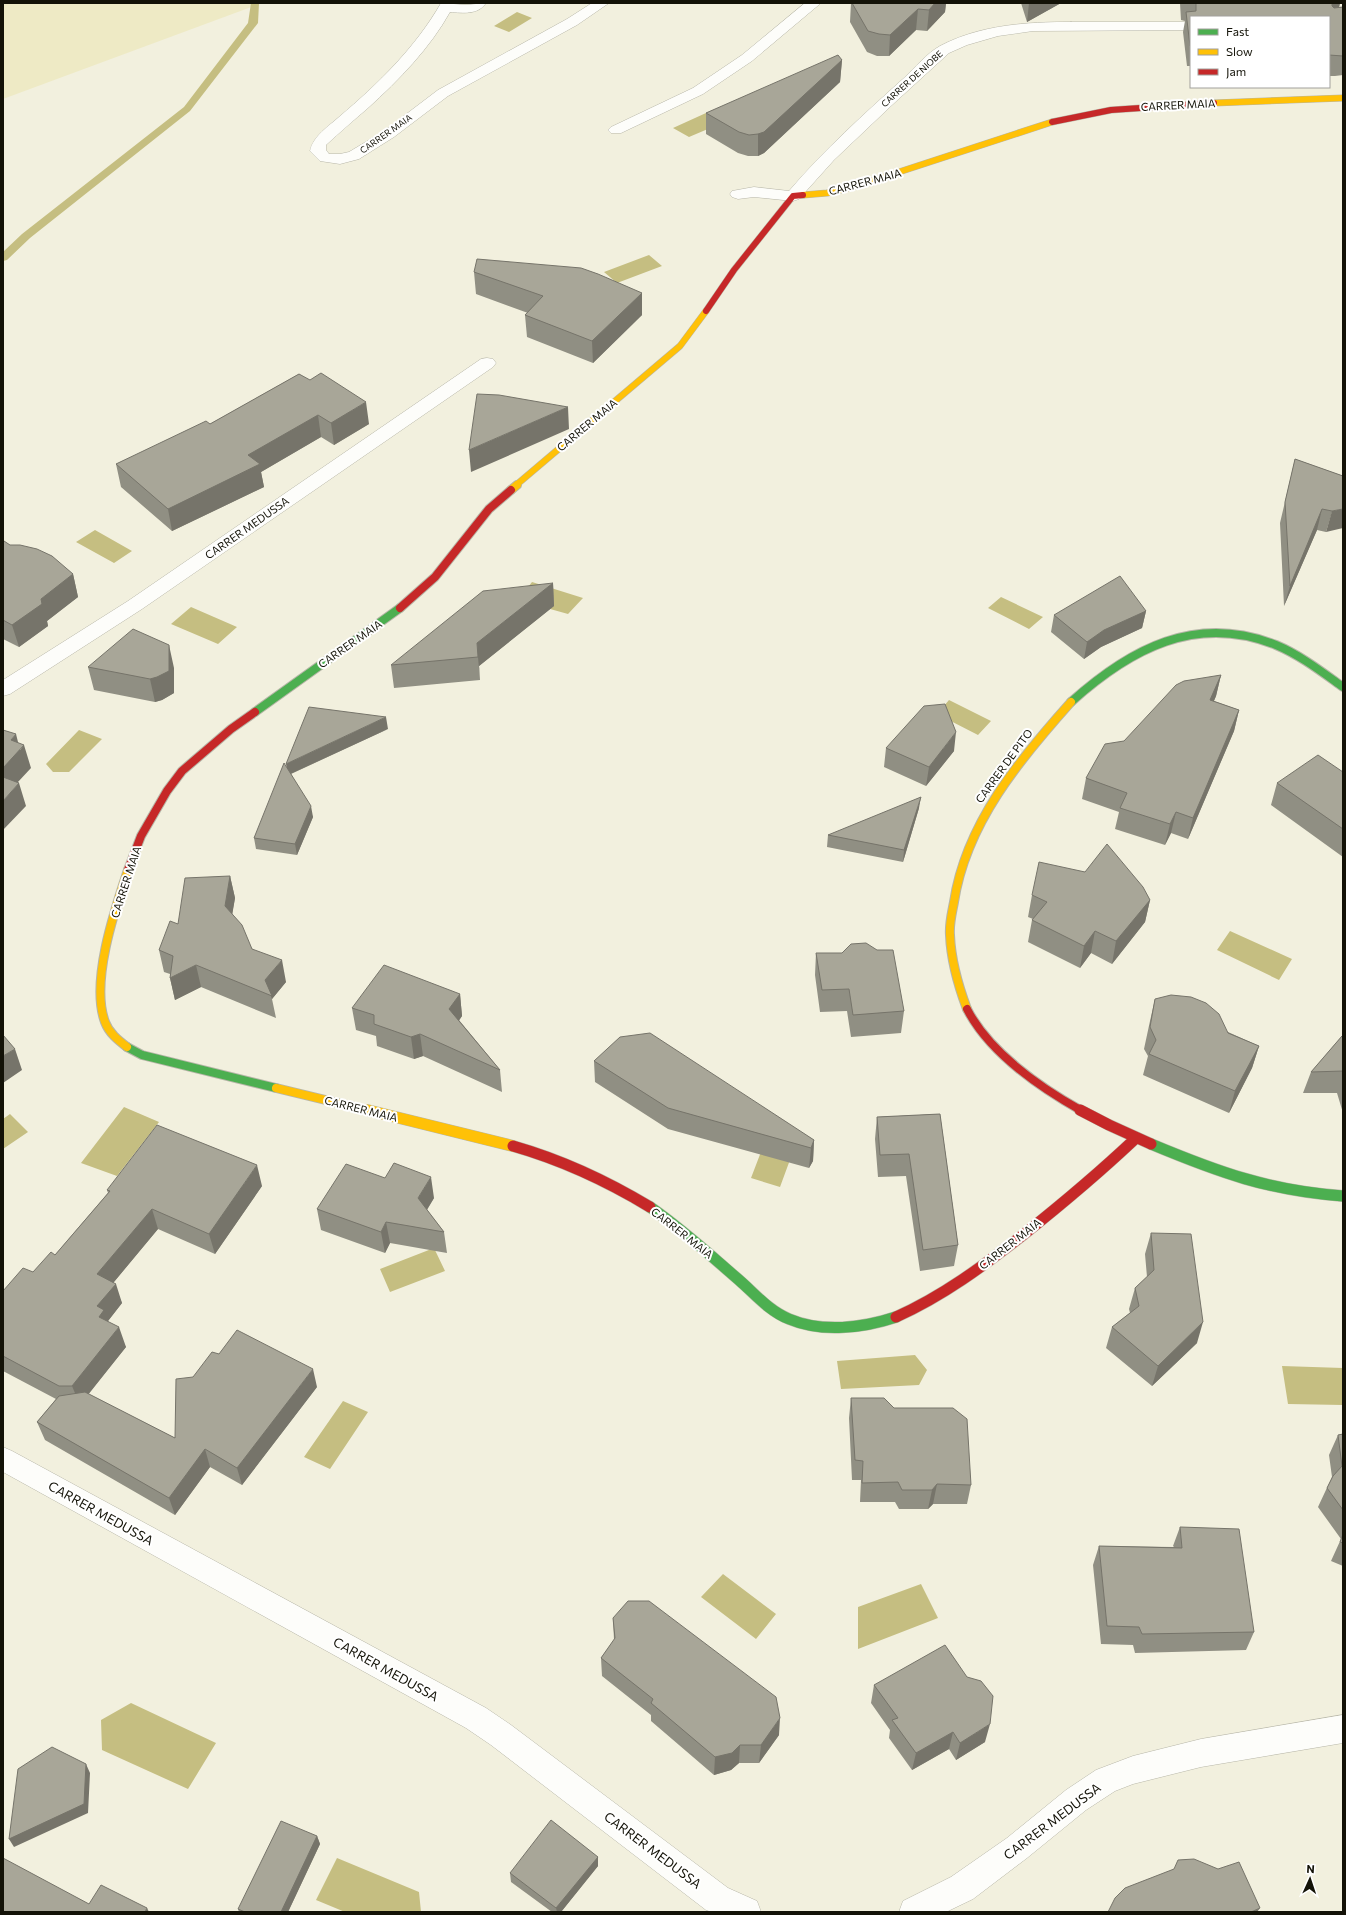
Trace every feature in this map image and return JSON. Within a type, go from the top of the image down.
[{"type":"street","points":[[447,5],[468,9],[479,3]]},
{"type":"street","name":"CARRER MAIA","points":[[447,5],[440,19],[420,44],[370,98],[319,144],[318,151],[325,158],[340,159],[354,156],[389,134],[443,93],[572,22],[602,3]]},
{"type":"street","points":[[616,130],[698,90],[747,58],[814,3]]},
{"type":"street","name":"CARRER DE NIOBE","points":[[793,196],[808,178],[854,132],[944,50],[962,41],[982,34],[1005,29],[1037,27],[1190,26]]},
{"type":"street","name":"CARRER MAIA","points":[[1136,1138],[1108,1166],[1074,1195],[992,1260],[947,1291],[907,1313],[871,1325],[844,1328],[820,1328],[799,1323],[778,1314],[666,1218],[602,1180],[569,1166],[533,1152],[142,1055],[125,1046],[112,1034],[104,1019],[101,1002],[102,974],[116,907],[141,836],[167,791],[182,771],[231,729],[403,606],[435,577],[489,508],[680,346],[694,329],[734,270],[793,196],[827,193],[853,187],[1062,119],[1093,112],[1186,104],[1343,98]]},
{"type":"street","points":[[738,194],[754,192],[793,196]]},
{"type":"street","name":"CARRER MEDUSSA","points":[[3,689],[135,605],[487,363]]},
{"type":"street","name":"CARRER DE PITO","points":[[1136,1138],[1069,1106],[1041,1085],[1013,1062],[986,1036],[969,1012],[956,980],[950,941],[952,910],[957,880],[968,845],[986,811],[1006,780],[1025,755],[1071,701],[1095,678],[1121,660],[1145,648],[1197,634],[1227,634],[1257,637],[1276,644],[1294,654],[1343,687]]},
{"type":"street","points":[[1136,1138],[1207,1168],[1276,1191],[1308,1196],[1343,1196]]},
{"type":"street","name":"CARRER MEDUSSA","points":[[3,1459],[476,1718],[502,1735],[717,1899],[746,1912]]},
{"type":"street","name":"CARRER MEDUSSA","points":[[914,1912],[962,1888],[1017,1848],[1076,1800],[1106,1780],[1133,1770],[1201,1753],[1343,1729]]},
{"type":"shaded area","points":[[3,3],[262,3],[3,99]]},
{"type":"shaded area","points":[[517,12],[532,18],[509,32],[494,26]]},
{"type":"shaded area","points":[[706,113],[722,123],[689,137],[673,128]]},
{"type":"shaded area","points":[[649,255],[662,266],[617,283],[604,272]]},
{"type":"shaded area","points":[[95,530],[132,551],[114,563],[76,542]]},
{"type":"shaded area","points":[[532,582],[583,598],[568,614],[518,600]]},
{"type":"shaded area","points":[[1001,597],[1043,617],[1029,629],[988,608]]},
{"type":"shaded area","points":[[191,607],[237,627],[218,644],[171,624]]},
{"type":"shaded area","points":[[949,700],[991,721],[978,735],[937,714]]},
{"type":"shaded area","points":[[79,730],[102,739],[69,772],[53,772],[46,764]]},
{"type":"shaded area","points":[[1230,931],[1292,959],[1279,980],[1217,950]]},
{"type":"shaded area","points":[[124,1107],[159,1122],[117,1176],[81,1163]]},
{"type":"shaded area","points":[[10,1114],[28,1132],[3,1149],[3,1119]]},
{"type":"shaded area","points":[[769,1131],[798,1138],[780,1187],[751,1178]]},
{"type":"shaded area","points":[[434,1248],[445,1271],[390,1292],[380,1269]]},
{"type":"shaded area","points":[[915,1355],[927,1370],[919,1385],[841,1389],[837,1361]]},
{"type":"shaded area","points":[[1282,1366],[1343,1368],[1343,1405],[1288,1404]]},
{"type":"shaded area","points":[[343,1401],[368,1412],[330,1469],[304,1457]]},
{"type":"shaded area","points":[[723,1574],[776,1614],[756,1639],[701,1597]]},
{"type":"shaded area","points":[[921,1584],[938,1618],[858,1649],[858,1607]]},
{"type":"shaded area","points":[[131,1703],[216,1743],[188,1789],[102,1750],[101,1720]]},
{"type":"shaded area","points":[[337,1858],[419,1892],[421,1912],[345,1912],[316,1900]]},
{"type":"building","points":[[852,3],[935,3],[929,10],[918,9],[890,35],[868,31]]},
{"type":"building","points":[[1196,3],[1332,3],[1334,8],[1343,7],[1343,56],[1330,55],[1330,16],[1190,16],[1190,46],[1186,12],[1196,11]]},
{"type":"building","points":[[838,55],[842,60],[764,132],[749,135],[739,132],[706,113]]},
{"type":"building","points":[[477,259],[581,268],[642,293],[592,341],[525,315],[543,296],[474,272]]},
{"type":"building","points":[[321,373],[366,402],[331,423],[318,415],[248,455],[260,464],[168,509],[116,464],[206,421],[210,424],[299,374],[310,380]]},
{"type":"building","points":[[477,394],[499,395],[568,407],[469,450]]},
{"type":"building","points":[[1295,459],[1343,476],[1343,509],[1332,511],[1322,509],[1290,586],[1285,502]]},
{"type":"building","points":[[4,541],[10,545],[20,545],[37,549],[52,556],[73,574],[41,599],[42,604],[12,625],[3,620]]},
{"type":"building","points":[[1120,576],[1146,611],[1104,630],[1087,642],[1054,615]]},
{"type":"building","points":[[553,583],[477,643],[478,657],[391,665],[483,591]]},
{"type":"building","points":[[133,629],[169,645],[169,671],[150,679],[88,667]]},
{"type":"building","points":[[1221,675],[1210,700],[1239,710],[1193,818],[1176,812],[1170,824],[1120,808],[1127,793],[1086,778],[1105,744],[1124,741],[1176,685],[1184,681]]},
{"type":"building","points":[[945,704],[956,732],[929,767],[886,748],[924,706]]},
{"type":"building","points":[[309,707],[386,717],[286,764]]},
{"type":"building","points":[[3,730],[16,734],[11,740],[24,745],[3,768]]},
{"type":"building","points":[[1318,755],[1343,772],[1343,829],[1277,783]]},
{"type":"building","points":[[284,763],[311,806],[295,844],[254,838]]},
{"type":"building","points":[[3,777],[19,783],[3,801]]},
{"type":"building","points":[[921,797],[904,850],[828,835]]},
{"type":"building","points":[[1107,844],[1143,887],[1150,900],[1116,941],[1095,931],[1084,946],[1032,920],[1047,902],[1032,895],[1039,862],[1085,872]]},
{"type":"building","points":[[230,876],[225,906],[242,925],[252,949],[282,960],[265,980],[272,996],[196,965],[170,978],[173,956],[159,950],[170,921],[178,924],[185,878]]},
{"type":"building","points":[[866,943],[877,950],[893,950],[904,1011],[853,1015],[849,989],[822,990],[816,953],[842,953],[851,944]]},
{"type":"building","points":[[384,965],[460,994],[449,1009],[500,1070],[420,1034],[411,1037],[374,1024],[374,1015],[352,1008]]},
{"type":"building","points":[[1171,995],[1191,997],[1206,1003],[1219,1014],[1228,1033],[1259,1046],[1235,1091],[1149,1054],[1156,1040],[1150,1027],[1155,999]]},
{"type":"building","points":[[650,1033],[814,1140],[811,1148],[668,1108],[594,1061],[620,1037]]},
{"type":"building","points":[[3,1035],[15,1049],[3,1056]]},
{"type":"building","points":[[1343,1035],[1343,1071],[1311,1072],[1342,1036]]},
{"type":"building","points":[[940,1114],[958,1245],[923,1250],[909,1154],[880,1155],[877,1117]]},
{"type":"building","points":[[157,1125],[257,1165],[209,1234],[152,1209],[97,1274],[116,1284],[97,1306],[104,1310],[99,1317],[119,1327],[72,1386],[59,1386],[3,1356],[3,1291],[23,1268],[33,1272],[51,1252],[55,1255],[110,1191],[107,1190]]},
{"type":"building","points":[[394,1163],[431,1177],[418,1198],[444,1232],[386,1222],[381,1232],[317,1209],[346,1164],[385,1178]]},
{"type":"building","points":[[1151,1233],[1191,1234],[1203,1322],[1158,1366],[1112,1327],[1139,1306],[1135,1288],[1154,1270]]},
{"type":"building","points":[[237,1330],[313,1369],[237,1468],[205,1449],[169,1498],[37,1422],[59,1396],[85,1392],[175,1438],[176,1379],[193,1377],[212,1352],[219,1354]]},
{"type":"building","points":[[851,1398],[884,1398],[894,1408],[953,1408],[967,1419],[971,1485],[937,1484],[932,1490],[902,1490],[898,1482],[862,1483],[863,1461],[855,1460]]},
{"type":"building","points":[[1343,1434],[1343,1510],[1327,1488],[1333,1476],[1342,1466],[1338,1435]]},
{"type":"building","points":[[1180,1527],[1239,1529],[1254,1632],[1142,1634],[1139,1627],[1107,1626],[1099,1546],[1182,1548]]},
{"type":"building","points":[[1343,1534],[1343,1543],[1340,1542]]},
{"type":"building","points":[[628,1601],[649,1601],[776,1697],[780,1718],[761,1745],[740,1745],[732,1753],[715,1757],[651,1703],[653,1699],[601,1658],[615,1638],[613,1618]]},
{"type":"building","points":[[945,1645],[967,1677],[981,1681],[993,1696],[990,1724],[960,1743],[953,1732],[916,1753],[892,1720],[898,1718],[874,1685]]},
{"type":"building","points":[[52,1747],[86,1764],[84,1804],[9,1839],[18,1769]]},
{"type":"building","points":[[551,1820],[598,1857],[556,1908],[510,1873]]},
{"type":"building","points":[[281,1821],[317,1836],[281,1912],[245,1912],[238,1909]]},
{"type":"building","points":[[3,1858],[89,1904],[101,1885],[147,1908],[145,1912],[3,1912]]},
{"type":"building","points":[[1194,1859],[1218,1869],[1239,1862],[1260,1908],[1251,1912],[1108,1912],[1115,1898],[1125,1888],[1174,1869],[1178,1860]]},
{"type":"waterway","points":[[3,258],[26,236],[187,109],[253,23],[255,3]]},
{"type":"traffic: fast","points":[[255,712],[400,608]]},
{"type":"traffic: fast","points":[[1071,702],[1092,683],[1115,666],[1140,652],[1165,641],[1192,634],[1220,632],[1248,636],[1285,649],[1343,687]]},
{"type":"traffic: fast","points":[[127,1047],[142,1055],[276,1088]]},
{"type":"traffic: fast","points":[[1151,1144],[1199,1164],[1244,1180],[1291,1191],[1343,1196]]},
{"type":"traffic: fast","points":[[650,1207],[674,1224],[767,1306],[789,1319],[804,1324],[819,1326],[852,1327],[868,1325],[896,1317]]},
{"type":"traffic: slow","points":[[1214,103],[1343,98]]},
{"type":"traffic: slow","points":[[803,195],[827,193],[853,187],[1052,122]]},
{"type":"traffic: slow","points":[[511,490],[680,346],[706,311]]},
{"type":"traffic: slow","points":[[967,1009],[954,967],[950,934],[956,887],[965,858],[993,801],[1030,749],[1071,702]]},
{"type":"traffic: slow","points":[[127,1047],[107,1027],[101,1003],[101,984],[107,944],[117,904],[128,870]]},
{"type":"traffic: slow","points":[[276,1088],[513,1146]]},
{"type":"traffic: jam","points":[[1052,122],[1090,113],[1111,110],[1214,103]]},
{"type":"traffic: jam","points":[[706,311],[734,270],[793,196],[803,195]]},
{"type":"traffic: jam","points":[[400,608],[435,577],[489,509],[511,490]]},
{"type":"traffic: jam","points":[[128,870],[141,836],[167,791],[182,771],[231,729],[255,712]]},
{"type":"traffic: jam","points":[[967,1009],[977,1025],[989,1039],[1015,1064],[1050,1092],[1089,1115],[1151,1144]]},
{"type":"traffic: jam","points":[[896,1317],[947,1291],[979,1269],[1068,1199],[1136,1138]]},
{"type":"traffic: jam","points":[[513,1146],[549,1157],[584,1171],[618,1188],[650,1207]]}]
